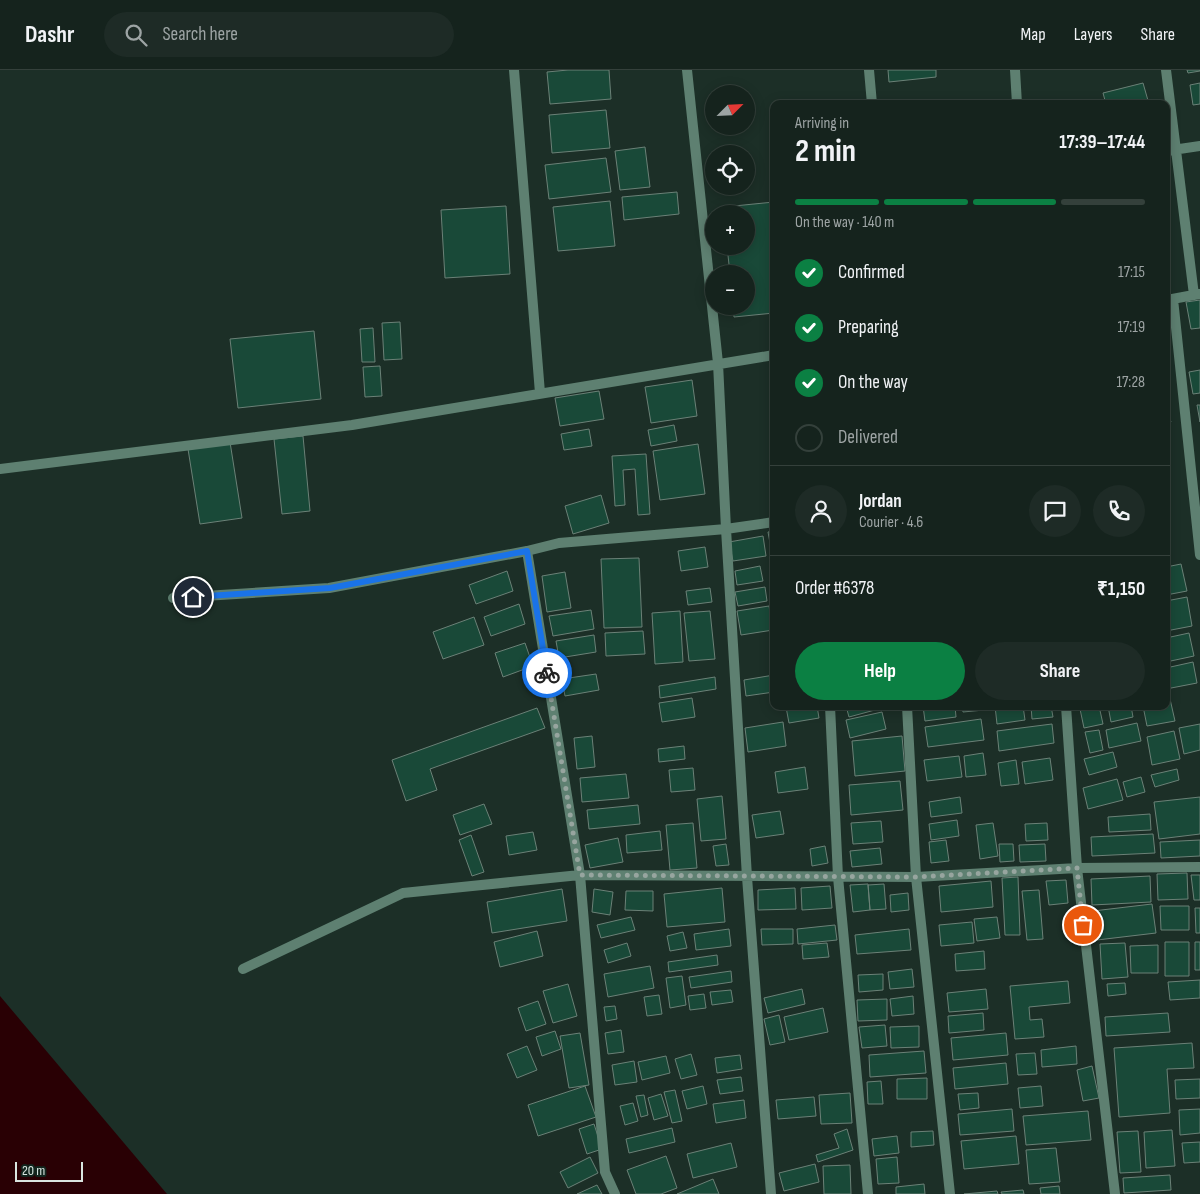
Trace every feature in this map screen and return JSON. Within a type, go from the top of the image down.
[{"type":"street","points":[[514,70],[540,393]]},
{"type":"street","points":[[687,70],[718,363],[746,877],[770,1194]]},
{"type":"street","points":[[870,70],[872,100]]},
{"type":"street","points":[[1015,70],[1017,100]]},
{"type":"street","points":[[1166,70],[1168,100]]},
{"type":"street","points":[[1170,135],[1171,151],[1197,294],[1170,299],[1200,555]]},
{"type":"street","points":[[1171,151],[1200,146]]},
{"type":"street","points":[[0,469],[352,425],[770,356]]},
{"type":"street","points":[[173,598],[330,588],[527,551],[559,543],[726,529],[770,523]]},
{"type":"street","points":[[527,551],[580,875],[605,1172],[615,1194]]},
{"type":"street","points":[[830,710],[838,877],[868,1194]]},
{"type":"street","points":[[907,710],[916,877],[950,1194]]},
{"type":"street","points":[[1066,710],[1077,868],[1115,1194]]},
{"type":"street","points":[[243,970],[403,893],[580,875],[916,877],[1077,868],[1200,867]]},
{"type":"shaded area","points":[[0,996],[167,1194],[0,1194]]},
{"type":"building","points":[[609,70],[611,99],[550,104],[547,72]]},
{"type":"building","points":[[888,70],[936,70],[936,77],[889,82]]},
{"type":"building","points":[[1187,70],[1200,70],[1200,71],[1188,73]]},
{"type":"building","points":[[1143,83],[1148,100],[1105,100],[1103,93]]},
{"type":"building","points":[[1200,83],[1200,104],[1193,105],[1190,85]]},
{"type":"building","points":[[606,110],[610,148],[552,153],[549,115]]},
{"type":"building","points":[[645,147],[650,187],[620,190],[615,151]]},
{"type":"building","points":[[606,158],[611,192],[549,199],[545,165]]},
{"type":"building","points":[[677,192],[679,214],[624,220],[622,197]]},
{"type":"building","points":[[610,201],[615,246],[558,251],[553,207]]},
{"type":"building","points":[[770,202],[770,313],[755,315],[755,265],[729,265],[728,255],[755,255],[755,205],[744,205]]},
{"type":"building","points":[[506,206],[510,274],[445,278],[441,210]]},
{"type":"building","points":[[1200,300],[1200,328],[1191,329],[1186,302]]},
{"type":"building","points":[[734,315],[754,315],[734,317]]},
{"type":"building","points":[[400,322],[402,359],[384,360],[382,323]]},
{"type":"building","points":[[373,328],[375,362],[362,362],[360,329]]},
{"type":"building","points":[[314,331],[321,399],[238,408],[230,339]]},
{"type":"building","points":[[380,366],[382,396],[365,397],[363,367]]},
{"type":"building","points":[[1200,370],[1200,393],[1193,394],[1189,372]]},
{"type":"building","points":[[692,380],[697,416],[651,423],[645,387]]},
{"type":"building","points":[[599,391],[604,419],[560,426],[555,398]]},
{"type":"building","points":[[1197,405],[1200,405],[1200,422]]},
{"type":"building","points":[[674,425],[677,441],[651,446],[648,430]]},
{"type":"building","points":[[589,429],[592,446],[564,450],[561,434]]},
{"type":"building","points":[[303,436],[310,511],[282,514],[274,439]]},
{"type":"building","points":[[230,442],[242,518],[200,524],[188,449]]},
{"type":"building","points":[[698,444],[705,494],[660,500],[653,451]]},
{"type":"building","points":[[646,454],[650,514],[638,515],[635,469],[623,470],[625,505],[615,506],[612,456]]},
{"type":"building","points":[[601,495],[609,523],[573,534],[565,506]]},
{"type":"building","points":[[763,536],[766,556],[733,561],[729,542]]},
{"type":"building","points":[[705,547],[708,567],[681,571],[678,551]]},
{"type":"building","points":[[639,558],[642,627],[604,628],[601,559]]},
{"type":"building","points":[[1181,564],[1187,591],[1170,594],[1170,566]]},
{"type":"building","points":[[760,566],[763,581],[737,585],[735,571]]},
{"type":"building","points":[[507,571],[513,591],[476,604],[469,585]]},
{"type":"building","points":[[565,572],[571,608],[547,612],[542,576]]},
{"type":"building","points":[[765,587],[767,601],[738,606],[735,592]]},
{"type":"building","points":[[710,588],[712,602],[688,605],[686,591]]},
{"type":"building","points":[[1187,597],[1192,626],[1170,630],[1170,600]]},
{"type":"building","points":[[519,604],[525,624],[491,636],[484,617]]},
{"type":"building","points":[[769,606],[770,630],[741,635],[737,611]]},
{"type":"building","points":[[591,610],[594,629],[553,636],[549,616]]},
{"type":"building","points":[[680,611],[683,662],[655,664],[652,613]]},
{"type":"building","points":[[710,611],[715,659],[689,661],[684,613]]},
{"type":"building","points":[[474,617],[484,645],[443,659],[433,632]]},
{"type":"building","points":[[643,631],[645,654],[606,656],[605,633]]},
{"type":"building","points":[[1189,633],[1194,656],[1170,661],[1170,637]]},
{"type":"building","points":[[594,635],[596,652],[559,658],[556,641]]},
{"type":"building","points":[[525,643],[533,666],[503,677],[495,653]]},
{"type":"building","points":[[1193,662],[1197,683],[1170,688],[1170,667]]},
{"type":"building","points":[[596,674],[599,690],[565,696],[562,679]]},
{"type":"building","points":[[770,676],[770,693],[746,696],[744,680]]},
{"type":"building","points":[[715,677],[716,689],[660,698],[659,686]]},
{"type":"building","points":[[692,698],[695,717],[662,722],[659,703]]},
{"type":"building","points":[[1170,699],[1175,721],[1147,726],[1144,710],[1170,710]]},
{"type":"building","points":[[537,708],[545,728],[430,769],[437,790],[406,801],[392,760]]},
{"type":"building","points":[[787,710],[818,710],[819,718],[789,723]]},
{"type":"building","points":[[847,710],[875,710],[849,717]]},
{"type":"building","points":[[924,710],[955,710],[956,717],[925,721]]},
{"type":"building","points":[[963,710],[984,710],[963,712]]},
{"type":"building","points":[[995,710],[1024,710],[1025,720],[997,724]]},
{"type":"building","points":[[1031,710],[1052,710],[1053,717],[1032,719]]},
{"type":"building","points":[[1080,710],[1100,710],[1103,724],[1084,728]]},
{"type":"building","points":[[1109,710],[1132,710],[1133,717],[1111,722]]},
{"type":"building","points":[[882,712],[886,729],[850,738],[846,720]]},
{"type":"building","points":[[981,719],[984,740],[928,747],[925,727]]},
{"type":"building","points":[[783,722],[786,746],[748,752],[745,728]]},
{"type":"building","points":[[1137,723],[1141,741],[1109,748],[1106,730]]},
{"type":"building","points":[[1052,724],[1054,743],[999,751],[997,731]]},
{"type":"building","points":[[1200,724],[1200,750],[1184,754],[1179,728]]},
{"type":"building","points":[[1099,730],[1103,750],[1090,753],[1085,732]]},
{"type":"building","points":[[1174,731],[1180,759],[1152,765],[1147,737]]},
{"type":"building","points":[[592,736],[595,767],[577,769],[574,738]]},
{"type":"building","points":[[902,736],[905,771],[855,776],[852,741]]},
{"type":"building","points":[[684,746],[685,759],[659,762],[658,749]]},
{"type":"building","points":[[1113,752],[1117,767],[1089,775],[1084,759]]},
{"type":"building","points":[[983,753],[986,775],[966,777],[964,756]]},
{"type":"building","points":[[959,756],[962,777],[927,781],[924,760]]},
{"type":"building","points":[[1050,758],[1053,780],[1025,784],[1022,762]]},
{"type":"building","points":[[1016,760],[1019,784],[1001,786],[998,763]]},
{"type":"building","points":[[805,767],[808,789],[778,793],[775,772]]},
{"type":"building","points":[[693,768],[695,790],[671,792],[669,770]]},
{"type":"building","points":[[1177,769],[1179,780],[1155,787],[1151,775]]},
{"type":"building","points":[[626,774],[629,798],[582,802],[580,778]]},
{"type":"building","points":[[1141,777],[1145,792],[1127,797],[1123,782]]},
{"type":"building","points":[[1117,779],[1123,800],[1088,809],[1083,788]]},
{"type":"building","points":[[900,781],[903,810],[851,815],[849,785]]},
{"type":"building","points":[[722,796],[726,839],[701,841],[697,799]]},
{"type":"building","points":[[960,797],[962,813],[931,817],[929,802]]},
{"type":"building","points":[[1200,797],[1200,834],[1159,839],[1154,802]]},
{"type":"building","points":[[484,804],[492,824],[460,835],[453,815]]},
{"type":"building","points":[[638,805],[640,824],[589,829],[587,810]]},
{"type":"building","points":[[780,811],[784,834],[756,838],[752,815]]},
{"type":"building","points":[[1150,814],[1151,830],[1109,832],[1108,817]]},
{"type":"building","points":[[957,820],[959,836],[931,840],[929,824]]},
{"type":"building","points":[[881,821],[883,842],[853,844],[851,823]]},
{"type":"building","points":[[693,823],[697,868],[670,870],[666,825]]},
{"type":"building","points":[[993,823],[998,856],[980,859],[976,825]]},
{"type":"building","points":[[1047,823],[1048,840],[1026,841],[1025,824]]},
{"type":"building","points":[[660,831],[662,850],[627,853],[626,835]]},
{"type":"building","points":[[533,832],[537,850],[509,855],[506,836]]},
{"type":"building","points":[[1153,834],[1155,853],[1092,856],[1091,837]]},
{"type":"building","points":[[471,835],[484,872],[472,876],[459,840]]},
{"type":"building","points":[[618,838],[623,862],[590,868],[585,845]]},
{"type":"building","points":[[946,840],[949,861],[931,863],[929,842]]},
{"type":"building","points":[[1200,840],[1200,856],[1161,858],[1160,842]]},
{"type":"building","points":[[726,844],[729,865],[716,866],[713,846]]},
{"type":"building","points":[[999,844],[1013,844],[1014,861],[1000,862]]},
{"type":"building","points":[[1045,844],[1046,861],[1020,862],[1019,845]]},
{"type":"building","points":[[825,846],[828,863],[812,866],[810,849]]},
{"type":"building","points":[[880,848],[882,864],[852,867],[850,851]]},
{"type":"building","points":[[1187,873],[1188,899],[1158,900],[1157,874]]},
{"type":"building","points":[[1191,875],[1200,875],[1200,900],[1194,900]]},
{"type":"building","points":[[1150,876],[1151,902],[1092,905],[1091,879]]},
{"type":"building","points":[[1018,877],[1020,935],[1005,935],[1002,878]]},
{"type":"building","points":[[1066,880],[1068,903],[1049,905],[1046,881]]},
{"type":"building","points":[[991,881],[993,907],[941,912],[939,886]]},
{"type":"building","points":[[868,884],[870,910],[853,912],[850,885]]},
{"type":"building","points":[[884,884],[886,909],[870,910],[868,885]]},
{"type":"building","points":[[830,886],[832,908],[802,910],[801,888]]},
{"type":"building","points":[[722,888],[725,922],[667,927],[664,894]]},
{"type":"building","points":[[795,888],[796,909],[758,910],[758,890]]},
{"type":"building","points":[[562,889],[567,921],[492,933],[487,902]]},
{"type":"building","points":[[594,889],[613,892],[610,915],[592,912]]},
{"type":"building","points":[[1039,890],[1043,939],[1027,940],[1022,891]]},
{"type":"building","points":[[626,891],[653,891],[653,911],[625,910]]},
{"type":"building","points":[[908,893],[909,910],[891,912],[890,895]]},
{"type":"building","points":[[1152,904],[1156,933],[1097,940],[1093,911]]},
{"type":"building","points":[[1160,906],[1189,906],[1189,930],[1161,930]]},
{"type":"building","points":[[1195,908],[1200,908],[1200,933],[1196,933]]},
{"type":"building","points":[[631,917],[635,930],[601,938],[597,925]]},
{"type":"building","points":[[997,917],[1000,938],[977,941],[974,919]]},
{"type":"building","points":[[972,922],[974,943],[941,946],[939,925]]},
{"type":"building","points":[[835,925],[837,940],[798,944],[797,929]]},
{"type":"building","points":[[729,929],[731,946],[696,950],[694,934]]},
{"type":"building","points":[[761,929],[793,929],[793,944],[762,945]]},
{"type":"building","points":[[909,929],[911,950],[857,954],[855,935]]},
{"type":"building","points":[[537,931],[543,956],[500,967],[494,942]]},
{"type":"building","points":[[683,932],[687,948],[670,951],[667,936]]},
{"type":"building","points":[[1165,942],[1189,942],[1189,976],[1165,976]]},
{"type":"building","points":[[1195,942],[1200,942],[1200,970],[1195,970]]},
{"type":"building","points":[[627,943],[631,956],[608,963],[604,950]]},
{"type":"building","points":[[827,943],[829,957],[803,959],[802,945]]},
{"type":"building","points":[[1125,943],[1128,977],[1102,979],[1100,944]]},
{"type":"building","points":[[1158,945],[1158,973],[1131,973],[1130,946]]},
{"type":"building","points":[[984,951],[985,969],[956,971],[955,954]]},
{"type":"building","points":[[717,955],[718,965],[669,972],[668,962]]},
{"type":"building","points":[[650,966],[654,988],[608,997],[604,974]]},
{"type":"building","points":[[912,969],[914,987],[890,989],[888,972]]},
{"type":"building","points":[[731,971],[732,982],[691,988],[689,977]]},
{"type":"building","points":[[883,974],[883,990],[859,992],[858,975]]},
{"type":"building","points":[[682,976],[686,1005],[670,1008],[666,978]]},
{"type":"building","points":[[1200,980],[1200,998],[1170,1000],[1168,982]]},
{"type":"building","points":[[1068,981],[1070,1003],[1029,1007],[1030,1020],[1042,1019],[1044,1037],[1015,1039],[1010,986]]},
{"type":"building","points":[[1125,983],[1126,994],[1108,996],[1107,984]]},
{"type":"building","points":[[568,984],[577,1016],[553,1023],[543,991]]},
{"type":"building","points":[[802,989],[805,1004],[768,1013],[764,998]]},
{"type":"building","points":[[986,989],[988,1009],[949,1012],[947,993]]},
{"type":"building","points":[[731,990],[733,1002],[712,1005],[710,992]]},
{"type":"building","points":[[704,994],[706,1008],[690,1010],[688,996]]},
{"type":"building","points":[[659,995],[662,1014],[647,1016],[644,997]]},
{"type":"building","points":[[913,996],[914,1014],[892,1016],[890,999]]},
{"type":"building","points":[[887,999],[887,1020],[858,1021],[857,1000]]},
{"type":"building","points":[[538,1001],[546,1024],[526,1031],[518,1008]]},
{"type":"building","points":[[615,1006],[617,1019],[606,1021],[604,1007]]},
{"type":"building","points":[[823,1008],[828,1032],[789,1040],[784,1017]]},
{"type":"building","points":[[983,1013],[984,1030],[949,1033],[948,1016]]},
{"type":"building","points":[[1168,1013],[1170,1032],[1106,1036],[1105,1017]]},
{"type":"building","points":[[779,1015],[785,1042],[770,1045],[764,1019]]},
{"type":"building","points":[[885,1025],[887,1046],[862,1048],[859,1027]]},
{"type":"building","points":[[919,1026],[919,1047],[891,1048],[890,1027]]},
{"type":"building","points":[[621,1030],[624,1052],[608,1054],[605,1033]]},
{"type":"building","points":[[555,1031],[561,1049],[542,1056],[536,1037]]},
{"type":"building","points":[[580,1033],[589,1085],[569,1088],[560,1036]]},
{"type":"building","points":[[1006,1033],[1008,1055],[953,1060],[951,1038]]},
{"type":"building","points":[[1192,1043],[1194,1068],[1167,1069],[1170,1113],[1119,1117],[1114,1048]]},
{"type":"building","points":[[527,1046],[537,1070],[517,1078],[507,1054]]},
{"type":"building","points":[[1076,1046],[1077,1064],[1042,1067],[1041,1050]]},
{"type":"building","points":[[924,1051],[926,1073],[870,1077],[869,1055]]},
{"type":"building","points":[[1035,1053],[1037,1074],[1018,1075],[1016,1054]]},
{"type":"building","points":[[691,1054],[697,1075],[681,1079],[675,1059]]},
{"type":"building","points":[[740,1055],[742,1069],[717,1073],[715,1058]]},
{"type":"building","points":[[666,1056],[670,1073],[642,1080],[638,1062]]},
{"type":"building","points":[[634,1061],[637,1082],[615,1085],[612,1065]]},
{"type":"building","points":[[1006,1063],[1008,1084],[955,1089],[953,1068]]},
{"type":"building","points":[[1092,1066],[1099,1098],[1083,1101],[1077,1070]]},
{"type":"building","points":[[741,1077],[743,1091],[720,1094],[717,1080]]},
{"type":"building","points":[[927,1078],[927,1099],[897,1099],[897,1079]]},
{"type":"building","points":[[1200,1079],[1200,1098],[1176,1099],[1175,1080]]},
{"type":"building","points":[[881,1081],[883,1104],[868,1104],[867,1082]]},
{"type":"building","points":[[585,1086],[596,1117],[538,1136],[528,1105]]},
{"type":"building","points":[[703,1086],[707,1104],[687,1109],[682,1091]]},
{"type":"building","points":[[1041,1086],[1043,1106],[1020,1108],[1018,1088]]},
{"type":"building","points":[[675,1090],[682,1121],[672,1123],[664,1092]]},
{"type":"building","points":[[850,1093],[852,1123],[821,1124],[819,1095]]},
{"type":"building","points":[[978,1093],[979,1108],[960,1110],[958,1094]]},
{"type":"building","points":[[661,1094],[668,1116],[654,1120],[648,1098]]},
{"type":"building","points":[[644,1095],[648,1115],[641,1117],[636,1096]]},
{"type":"building","points":[[814,1097],[816,1116],[778,1119],[776,1100]]},
{"type":"building","points":[[744,1100],[746,1118],[716,1123],[713,1104]]},
{"type":"building","points":[[633,1103],[638,1121],[625,1125],[620,1106]]},
{"type":"building","points":[[1012,1109],[1014,1131],[960,1135],[958,1114]]},
{"type":"building","points":[[1200,1109],[1200,1133],[1180,1135],[1179,1110]]},
{"type":"building","points":[[1088,1111],[1091,1140],[1026,1145],[1023,1116]]},
{"type":"building","points":[[594,1124],[602,1149],[587,1154],[579,1129]]},
{"type":"building","points":[[672,1128],[675,1142],[629,1153],[626,1139]]},
{"type":"building","points":[[847,1129],[853,1150],[818,1162],[816,1155],[839,1148],[834,1134]]},
{"type":"building","points":[[1172,1130],[1175,1166],[1146,1168],[1144,1132]]},
{"type":"building","points":[[933,1131],[934,1145],[911,1147],[911,1132]]},
{"type":"building","points":[[1138,1131],[1141,1172],[1120,1173],[1117,1132]]},
{"type":"building","points":[[897,1136],[899,1153],[874,1156],[872,1139]]},
{"type":"building","points":[[1016,1136],[1019,1164],[964,1169],[961,1141]]},
{"type":"building","points":[[1200,1142],[1200,1162],[1184,1163],[1182,1143]]},
{"type":"building","points":[[731,1143],[737,1167],[693,1178],[687,1154]]},
{"type":"building","points":[[1056,1148],[1060,1182],[1029,1184],[1026,1150]]},
{"type":"building","points":[[666,1156],[677,1188],[661,1194],[636,1194],[627,1170]]},
{"type":"building","points":[[590,1157],[598,1173],[568,1188],[560,1172]]},
{"type":"building","points":[[897,1157],[899,1183],[878,1184],[876,1159]]},
{"type":"building","points":[[815,1164],[819,1182],[784,1191],[779,1173]]},
{"type":"building","points":[[850,1165],[851,1194],[824,1194],[823,1166]]},
{"type":"building","points":[[1170,1175],[1171,1190],[1124,1193],[1123,1178]]},
{"type":"building","points":[[713,1179],[719,1194],[677,1194]]},
{"type":"building","points":[[924,1184],[925,1194],[896,1194],[896,1187]]},
{"type":"building","points":[[597,1185],[602,1194],[577,1194]]},
{"type":"building","points":[[1059,1186],[1060,1194],[1041,1194],[1040,1188]]},
{"type":"building","points":[[1023,1190],[1024,1194],[1002,1194],[1001,1192]]},
{"type":"building","points":[[997,1191],[998,1194],[964,1194]]},
{"type":"way so far","points":[[547,673],[580,875],[916,877],[1077,868],[1083,925]]},
{"type":"route","points":[[193,597],[330,588],[527,551],[547,673]]}]
